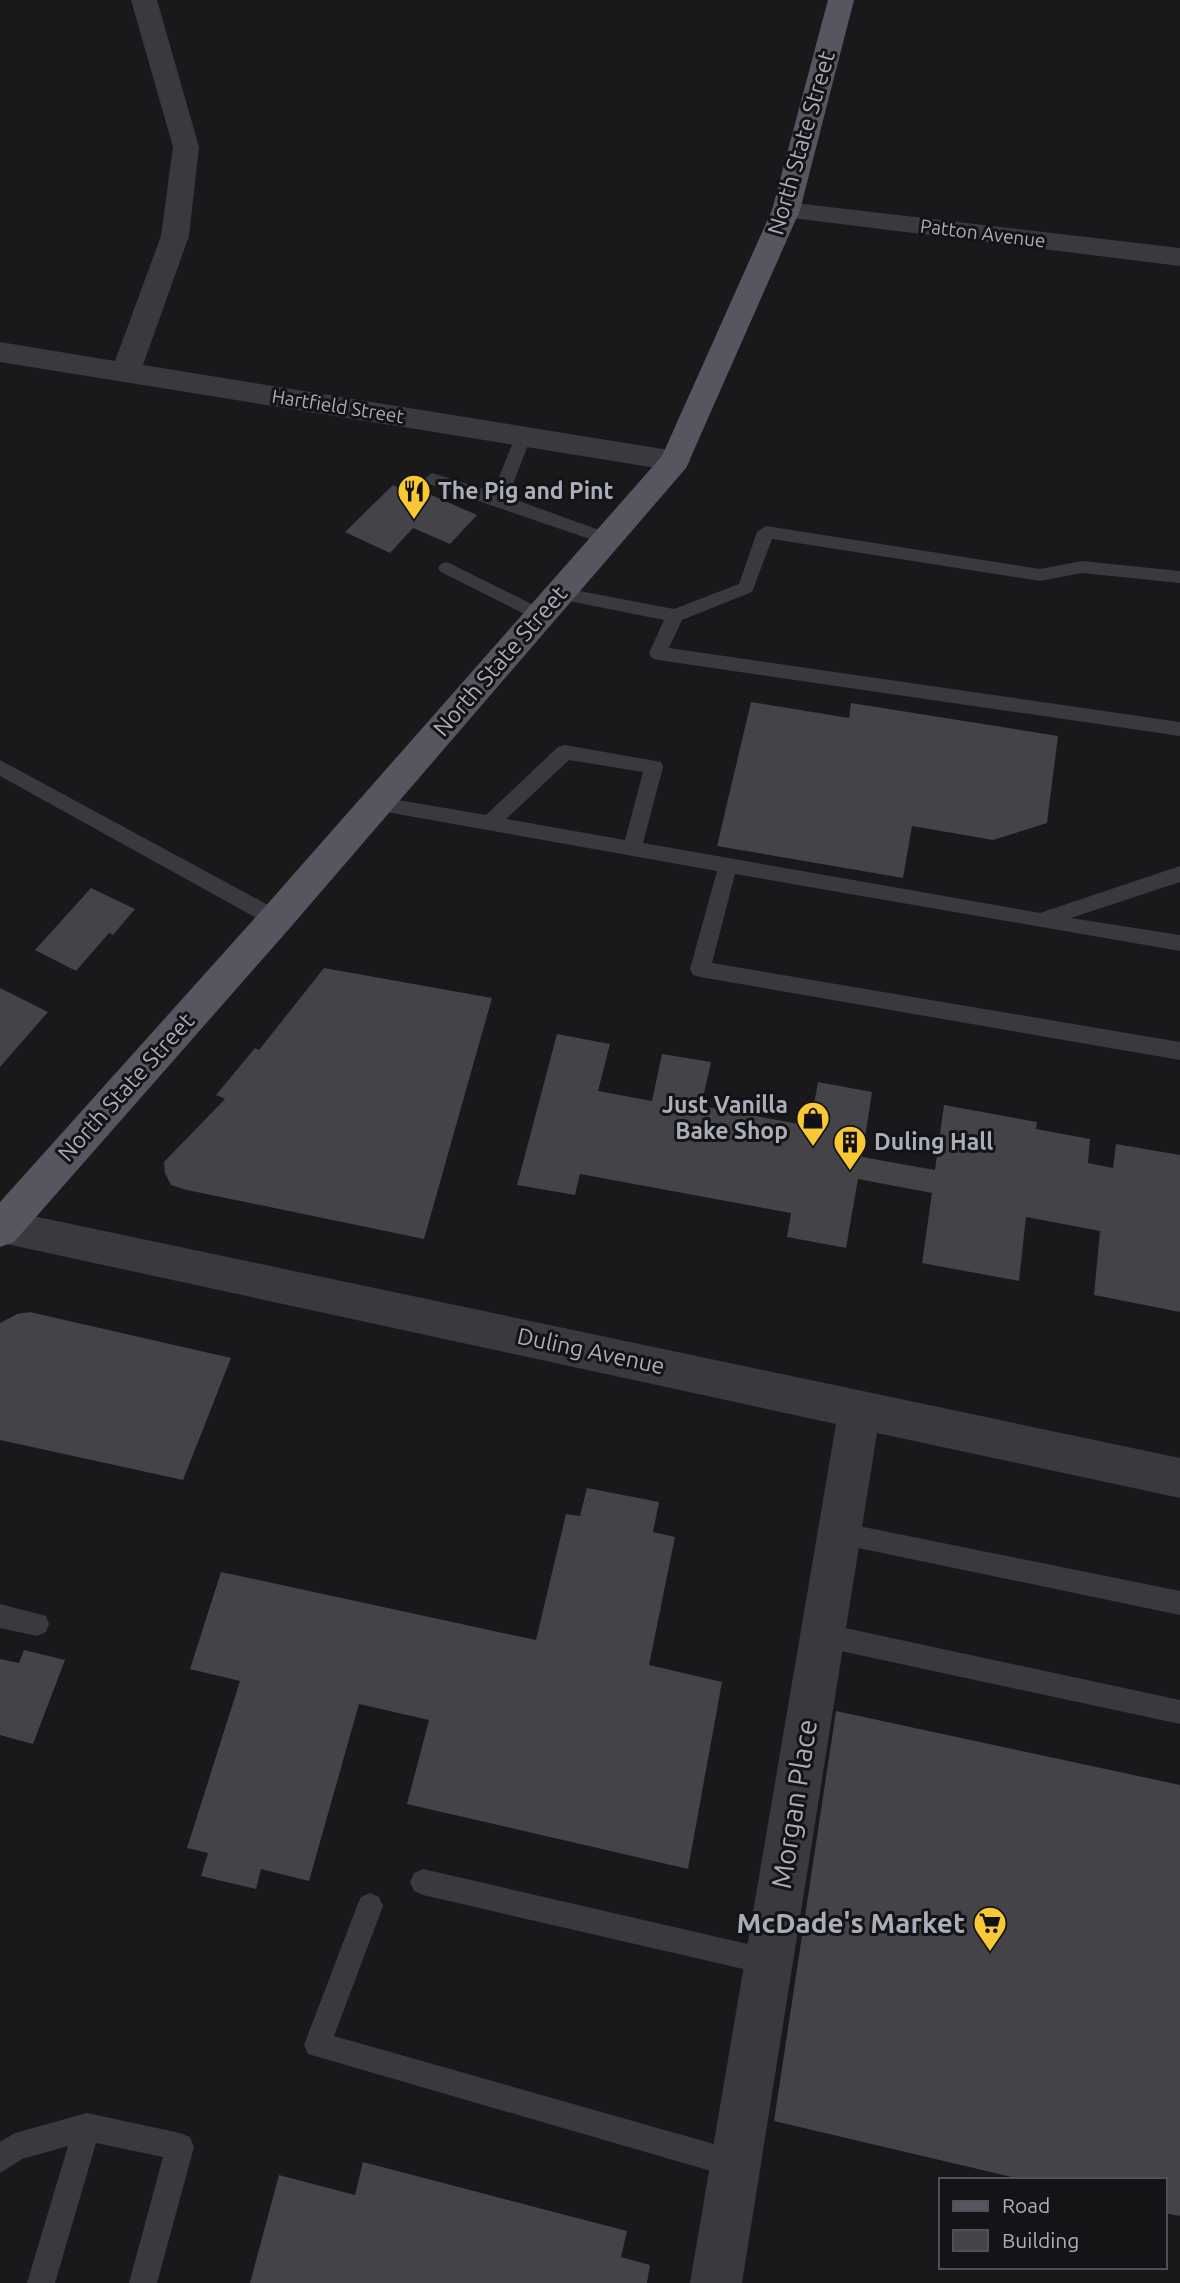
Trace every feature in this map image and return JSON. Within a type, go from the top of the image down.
[{"type":"main road","name":"North State Street","points":[[1,1228],[276,919],[675,461],[786,210],[841,0]]},
{"type":"street","points":[[126,371],[175,236],[186,147],[144,0]]},
{"type":"street","name":"Patton Avenue","points":[[786,210],[1180,257]]},
{"type":"street","name":"Hartfield Street","points":[[0,352],[675,461]]},
{"type":"street","name":"Duling Avenue","points":[[1,1228],[1180,1478]]},
{"type":"street","name":"Morgan Place","points":[[716,2283],[860,1408]]},
{"type":"lane","points":[[498,500],[523,437]]},
{"type":"lane","points":[[432,479],[607,539]]},
{"type":"lane","points":[[447,568],[550,604],[675,616],[746,588],[766,532],[1040,575],[1083,567],[1180,577]]},
{"type":"lane","points":[[675,616],[658,653],[1180,729]]},
{"type":"lane","points":[[488,825],[565,752],[653,766],[632,849]]},
{"type":"lane","points":[[0,767],[276,919]]},
{"type":"lane","points":[[375,803],[488,825],[1180,943]]},
{"type":"lane","points":[[727,866],[700,970],[1180,1051]]},
{"type":"lane","points":[[1040,921],[1180,874]]},
{"type":"lane","points":[[839,1533],[1180,1603]]},
{"type":"lane","points":[[0,1616],[37,1624]]},
{"type":"lane","points":[[822,1635],[1180,1712]]},
{"type":"lane","points":[[423,1882],[769,1962]]},
{"type":"lane","points":[[370,1906],[317,2045],[736,2164]]},
{"type":"lane","points":[[0,2159],[15,2147],[87,2127],[180,2147],[143,2283]]},
{"type":"lane","points":[[41,2283],[87,2127]]},
{"type":"building","name":"The Pig and Pint","points":[[393,485],[414,494],[420,490],[477,515],[450,544],[413,528],[390,553],[345,532]]},
{"type":"building","points":[[751,702],[849,718],[851,703],[1058,736],[1047,823],[993,840],[912,826],[903,878],[717,846]]},
{"type":"building","points":[[91,888],[135,909],[113,935],[109,933],[76,971],[35,950]]},
{"type":"building","points":[[324,968],[492,998],[424,1239],[187,1190],[171,1185],[165,1173],[164,1162],[225,1099],[216,1095],[255,1048],[259,1050]]},
{"type":"building","points":[[0,988],[48,1012],[0,1067]]},
{"type":"building","name":"Duling Hall","points":[[557,1034],[610,1044],[598,1091],[652,1101],[662,1054],[711,1062],[701,1106],[810,1126],[818,1082],[872,1092],[862,1157],[935,1170],[944,1105],[1037,1122],[1036,1129],[1090,1139],[1088,1163],[1113,1168],[1116,1144],[1180,1155],[1180,1312],[1094,1295],[1100,1231],[1026,1217],[1019,1281],[922,1263],[932,1193],[858,1179],[846,1248],[787,1237],[791,1213],[580,1174],[575,1195],[517,1185]]},
{"type":"building","points":[[30,1312],[231,1358],[183,1480],[0,1440],[0,1323],[17,1314]]},
{"type":"building","points":[[587,1488],[659,1502],[653,1532],[675,1537],[649,1665],[722,1682],[688,1869],[407,1804],[429,1720],[359,1704],[309,1881],[261,1869],[256,1889],[201,1876],[208,1853],[187,1848],[240,1681],[190,1669],[221,1572],[536,1640],[566,1514],[580,1516]]},
{"type":"building","points":[[24,1650],[65,1660],[33,1744],[0,1735],[0,1659],[19,1663]]},
{"type":"building","name":"McDade's Market","points":[[836,1711],[1180,1785],[1180,2216],[1166,2213],[1166,2178],[1016,2178],[774,2121]]},
{"type":"building","points":[[363,2162],[627,2231],[621,2257],[650,2265],[647,2283],[250,2283],[279,2175],[355,2195]]},
{"type":"place","name":"The Pig and Pint","points":[[414,521]]},
{"type":"place","name":"Just Vanilla Bake Shop","points":[[813,1148]]},
{"type":"place","name":"Duling Hall","points":[[850,1172]]},
{"type":"place","name":"McDade's Market","points":[[990,1953]]}]
